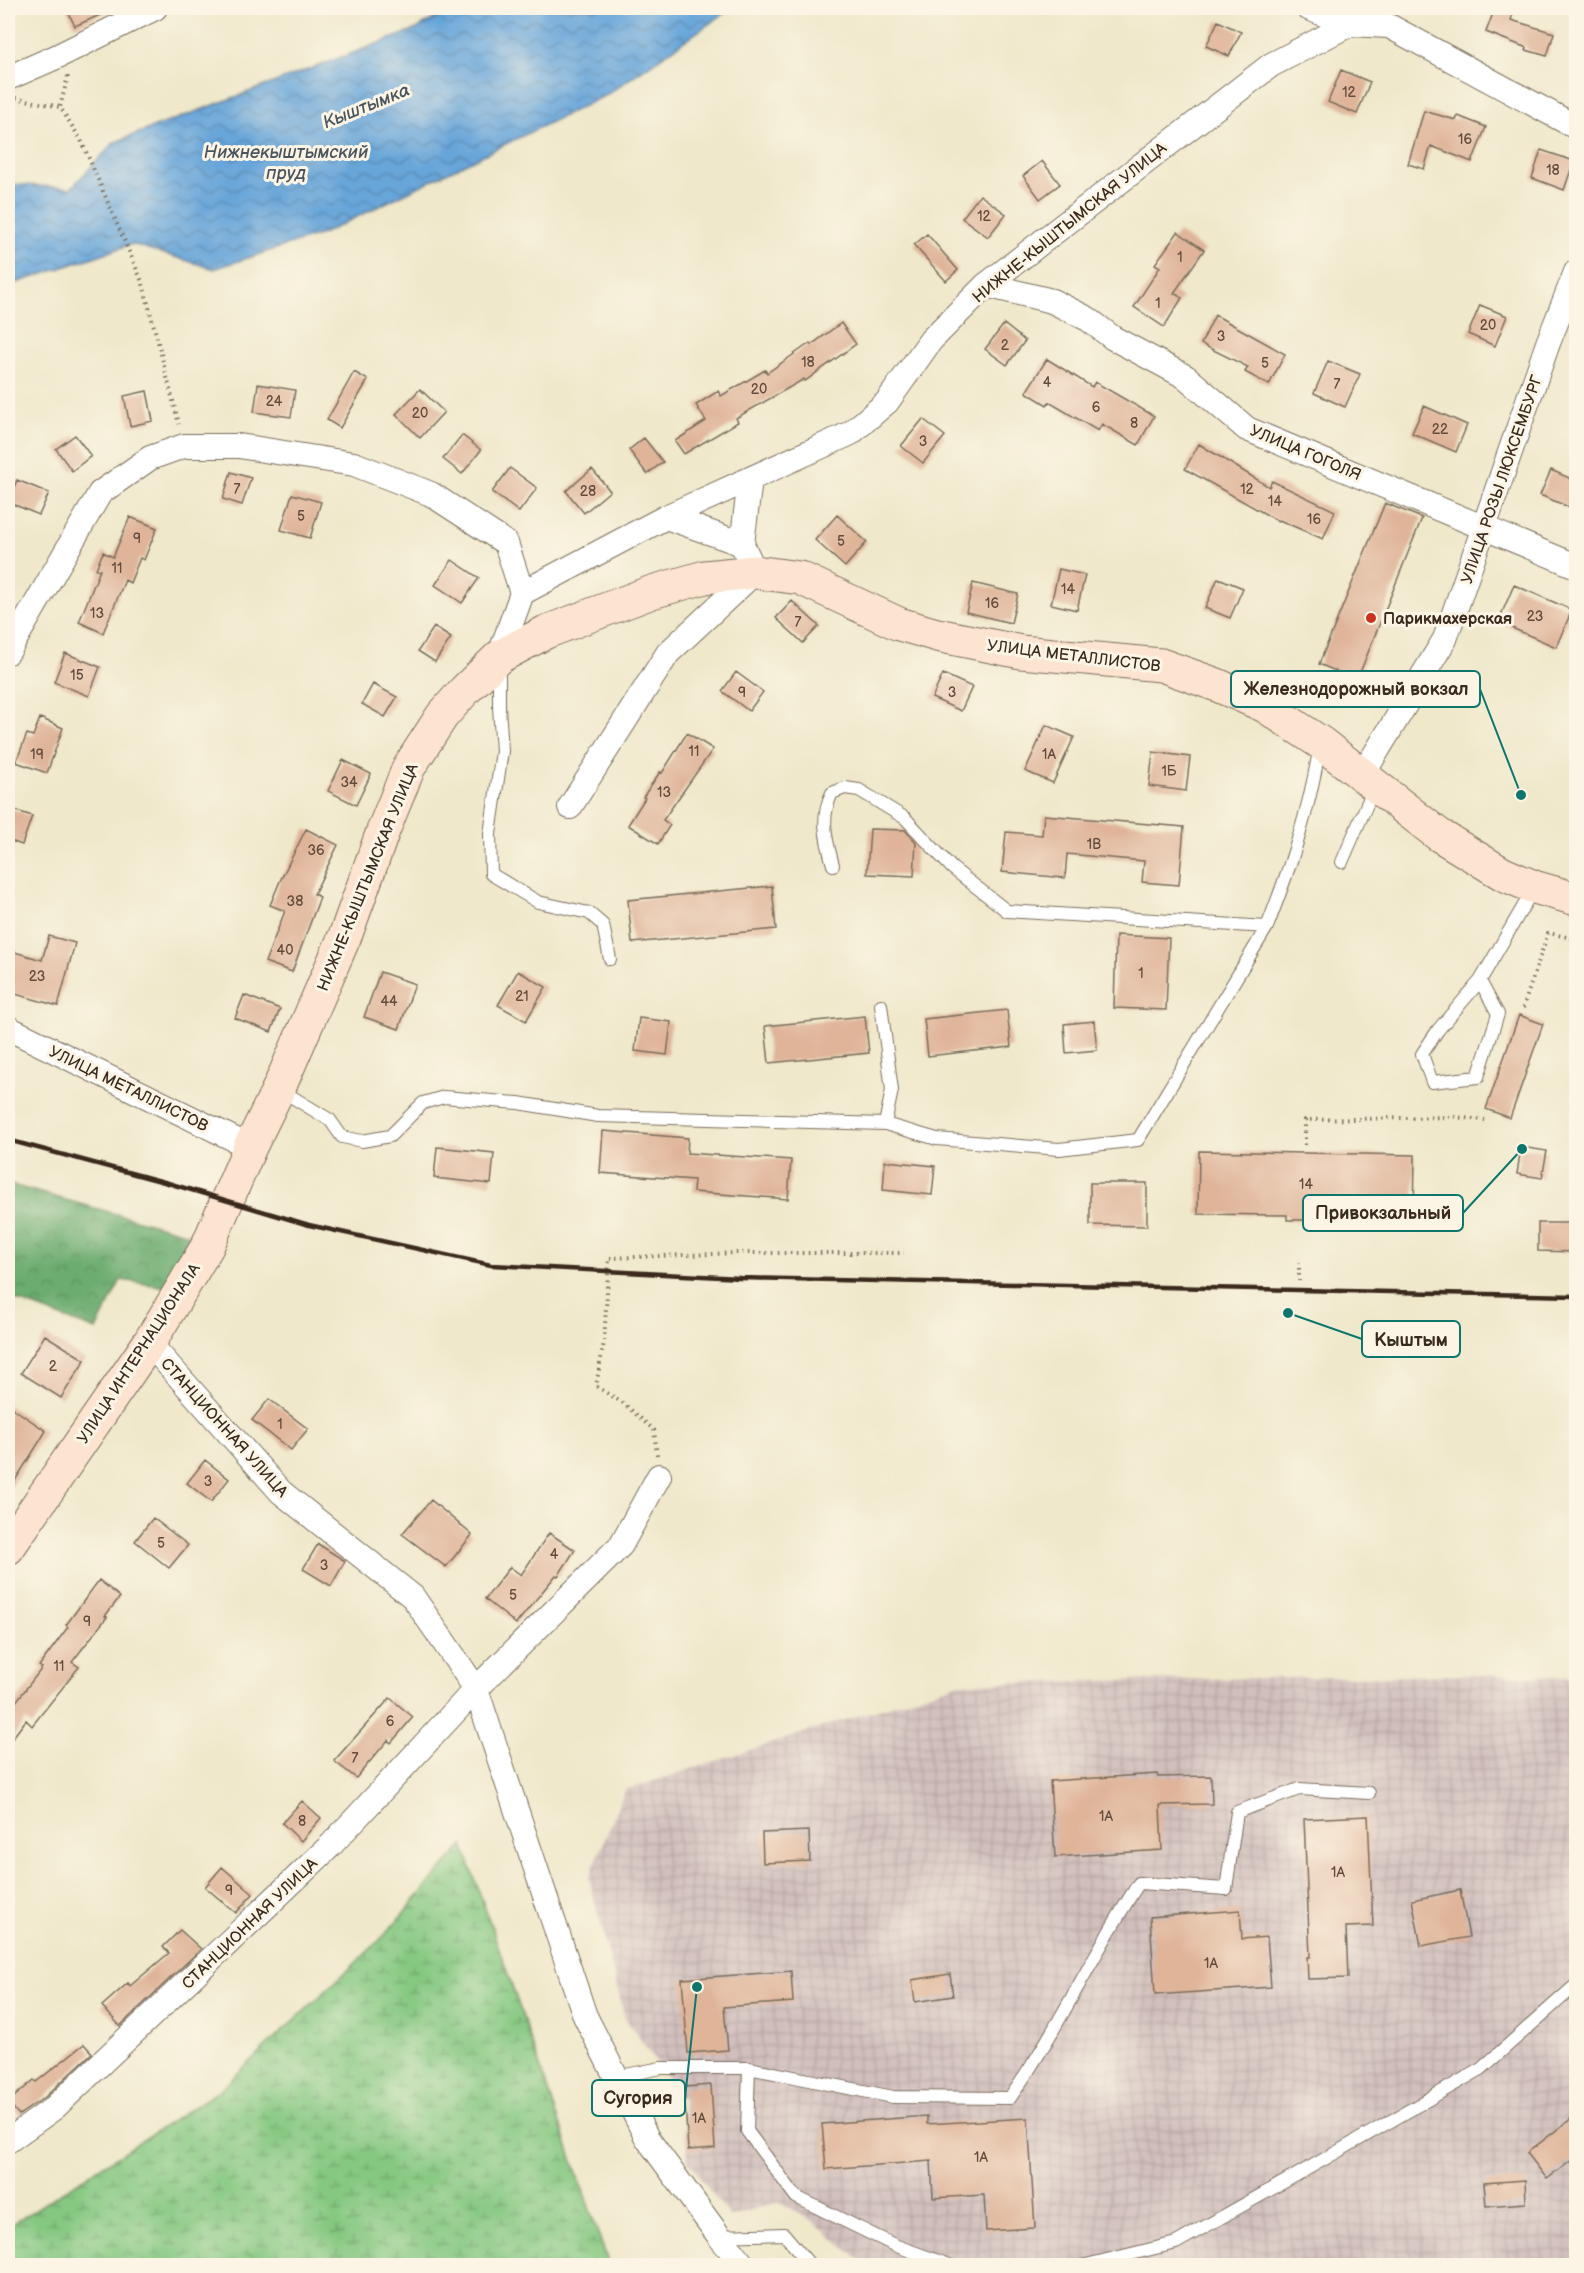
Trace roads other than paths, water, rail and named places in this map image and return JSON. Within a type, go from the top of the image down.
[{"type":"main road","name":"УЛИЦА МЕТАЛЛИСТОВ","points":[[499,657],[546,632],[652,592],[705,577],[749,558],[800,578],[899,624],[937,635],[1021,652],[1149,663],[1175,669],[1265,706],[1321,742],[1439,835],[1503,874],[1534,887],[1576,899]]},
{"type":"main road","name":"НИЖНЕ-КЫШТЫМСКАЯ УЛИЦА","points":[[250,1147],[279,1088],[346,931],[409,767],[442,717],[465,690],[499,657]]},
{"type":"main road","name":"УЛИЦА ИНТЕРНАЦИОНАЛА","points":[[8,1548],[149,1343],[207,1247],[250,1147]]},
{"type":"street","points":[[8,78],[155,8]]},
{"type":"street","points":[[1308,8],[1349,24],[1389,26],[1576,127]]},
{"type":"street","name":"НИЖНЕ-КЫШТЫМСКАЯ УЛИЦА","points":[[499,657],[522,593],[666,517],[851,433],[887,402],[931,340],[986,285],[1270,65],[1381,8]]},
{"type":"street","name":"УЛИЦА РОЗЫ ЛЮКСЕМБУРГ","points":[[1370,779],[1445,639],[1548,343],[1576,272]]},
{"type":"street","name":"УЛИЦА ГОГОЛЯ","points":[[986,285],[1052,301],[1088,319],[1113,338],[1186,377],[1247,429],[1576,567]]},
{"type":"street","points":[[8,652],[100,493],[150,458],[184,446],[239,446],[354,464],[431,494],[506,543],[522,593]]},
{"type":"street","points":[[570,807],[668,653],[749,558],[750,480]]},
{"type":"street","points":[[666,517],[749,558]]},
{"type":"street","name":"УЛИЦА МЕТАЛЛИСТОВ","points":[[8,1028],[250,1147]]},
{"type":"street","name":"СТАНЦИОННАЯ УЛИЦА","points":[[149,1343],[281,1492],[413,1597],[476,1689],[585,2016],[647,2138],[719,2236],[744,2265]]},
{"type":"street","name":"СТАНЦИОННАЯ УЛИЦА","points":[[8,2141],[54,2108],[322,1853],[476,1689],[621,1545],[659,1476]]},
{"type":"lane","points":[[499,657],[502,751],[490,834],[491,874],[538,902],[589,913],[603,925],[610,959]]},
{"type":"lane","points":[[279,1088],[330,1120],[342,1137],[362,1141],[390,1136],[423,1103],[444,1097],[518,1103],[598,1116],[885,1124],[937,1139],[1059,1149],[1138,1140],[1267,927],[1296,850],[1312,794],[1321,742]]},
{"type":"lane","points":[[1342,862],[1370,779]]},
{"type":"lane","points":[[833,865],[825,836],[826,806],[832,793],[845,788],[859,790],[905,818],[952,868],[1007,911],[1267,927]]},
{"type":"lane","points":[[1480,981],[1498,1014],[1478,1077],[1432,1082],[1422,1054],[1438,1030],[1480,981],[1534,887]]},
{"type":"lane","points":[[881,1005],[892,1090],[885,1124]]},
{"type":"lane","points":[[616,2077],[661,2068],[749,2068],[893,2097],[1010,2098],[1038,2058],[1110,1928],[1139,1883],[1226,1889],[1237,1812],[1299,1789],[1369,1793]]},
{"type":"lane","points":[[1082,2265],[1176,2243],[1337,2152],[1481,2069],[1576,1985]]},
{"type":"lane","points":[[749,2068],[747,2131],[796,2197],[894,2245],[952,2265]]},
{"type":"lane","points":[[719,2236],[784,2234],[811,2265]]},
{"type":"water","name":"Нижнекыштымский пруд","points":[[451,8],[732,8],[606,95],[322,234],[214,269],[132,244],[8,286],[8,184],[71,188],[115,142],[417,29]]},
{"type":"railway","points":[[8,1140],[168,1183],[309,1225],[491,1265],[740,1278],[1576,1296]]},
{"type":"place","name":"Парикмахерская","points":[[1371,618]]},
{"type":"place","name":"Железнодорожный вокзал","points":[[1521,795]]},
{"type":"place","name":"Привокзальный","points":[[1522,1149]]},
{"type":"place","name":"Кыштым","points":[[1288,1313]]},
{"type":"place","name":"Сугория","points":[[697,1987]]},
{"type":"water label","name":"Кыштымка","points":[[366,106]]}]
